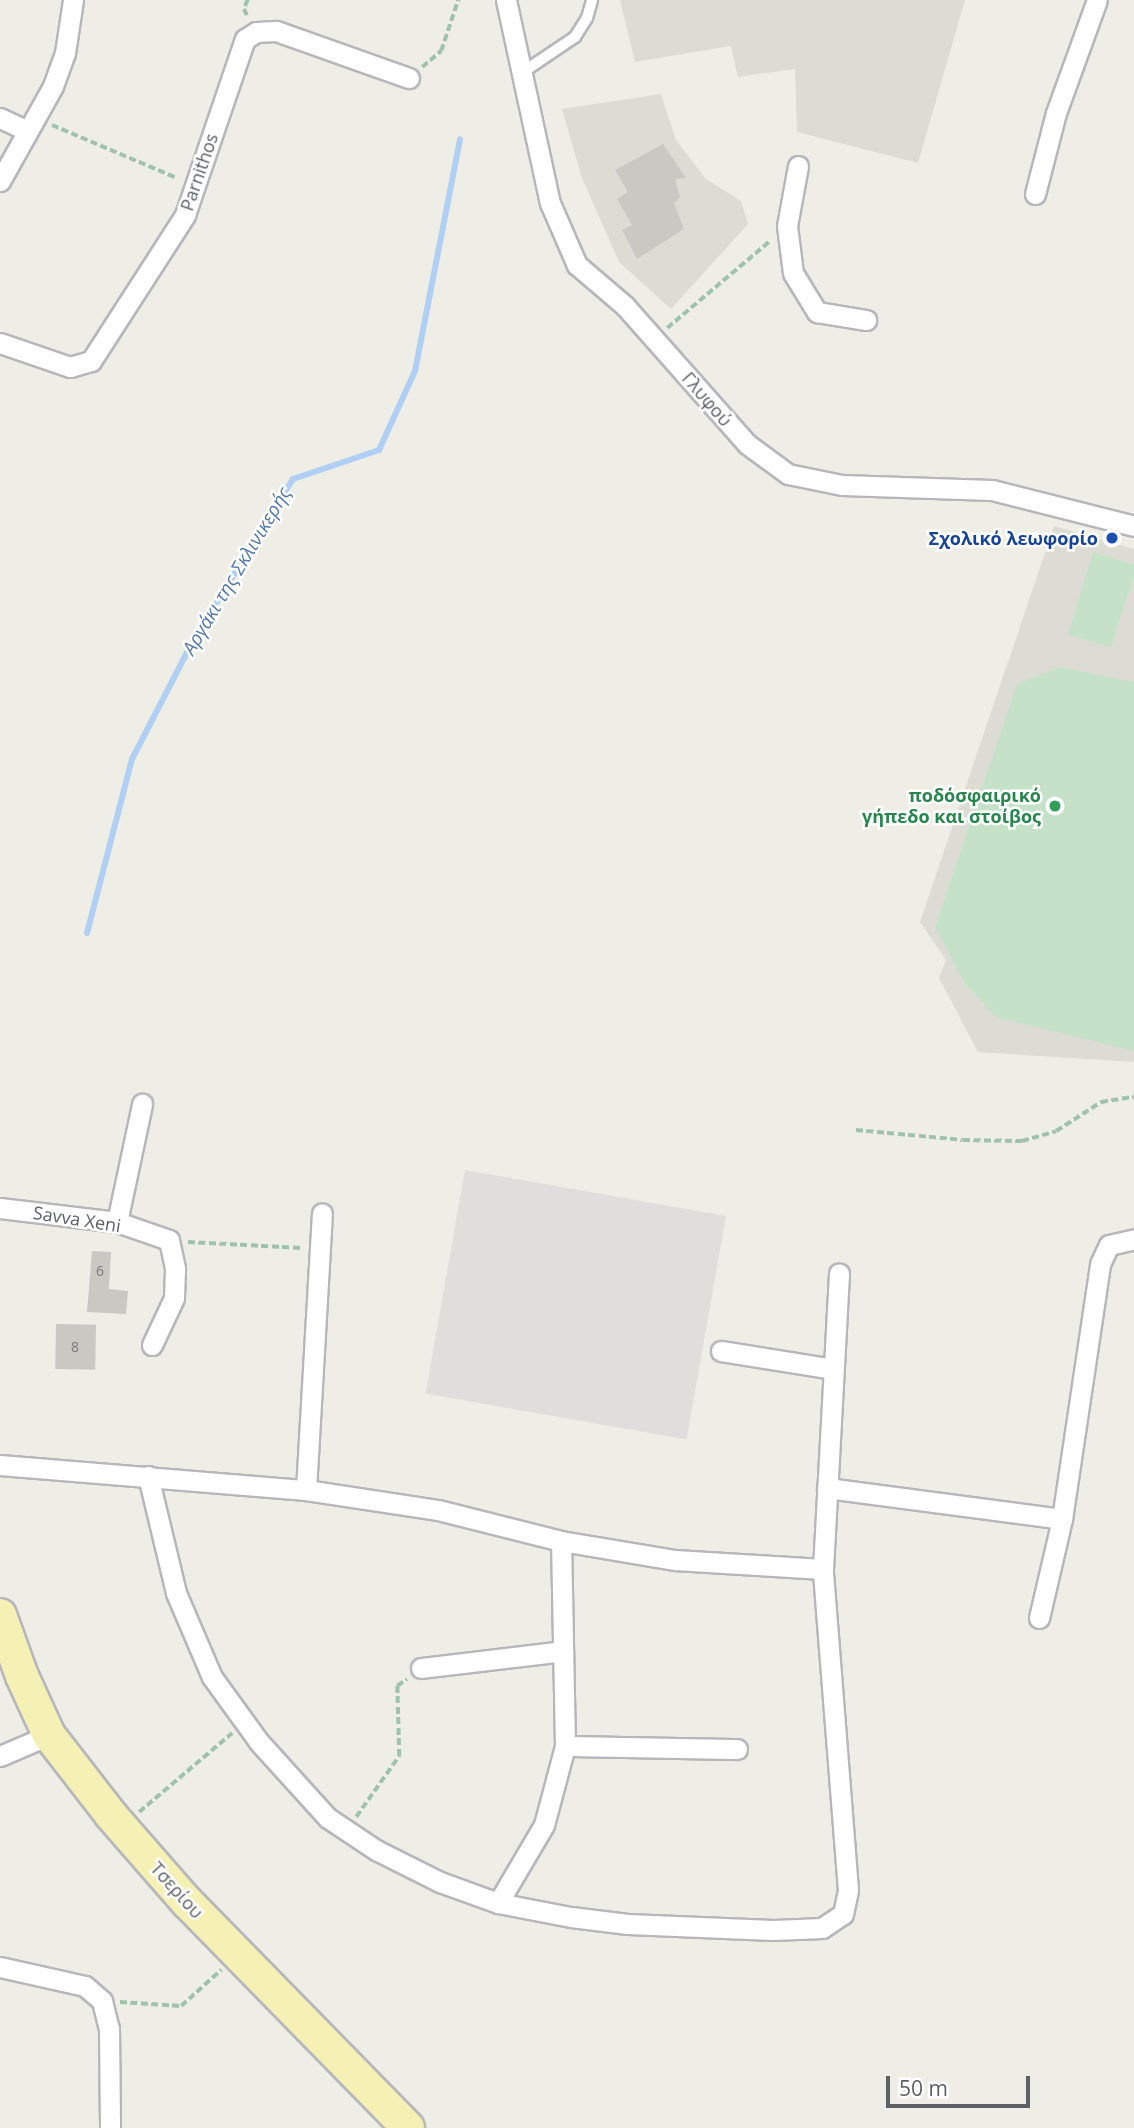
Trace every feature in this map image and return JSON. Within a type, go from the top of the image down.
[{"type":"main road","name":"Τσερίου","points":[[0,1615],[22,1676],[49,1735],[122,1827],[187,1902],[408,2128]]},
{"type":"street","points":[[0,181],[53,86],[65,52],[73,0]]},
{"type":"street","name":"Γλυφού","points":[[506,0],[550,203],[577,265],[625,306],[747,444],[788,474],[842,485],[992,490],[1134,526]]},
{"type":"street","points":[[1035,194],[1056,113],[1097,0]]},
{"type":"street","name":"Parnithos","points":[[0,343],[70,368],[91,360],[161,256],[185,215],[245,39],[256,32],[276,32],[409,78]]},
{"type":"street","points":[[0,118],[30,124]]},
{"type":"street","points":[[798,166],[787,226],[793,273],[817,312],[866,320]]},
{"type":"street","points":[[117,1223],[142,1104]]},
{"type":"street","name":"Savva Xeni","points":[[0,1208],[117,1223],[169,1240]]},
{"type":"street","points":[[306,1490],[322,1213]]},
{"type":"street","points":[[1039,1618],[1062,1519],[1100,1264],[1109,1244],[1134,1239]]},
{"type":"street","points":[[152,1345],[174,1298],[176,1269],[169,1240]]},
{"type":"street","points":[[148,1476],[176,1593],[212,1676],[259,1742],[328,1818],[376,1850],[440,1882],[498,1903],[571,1917],[641,1924],[773,1930],[822,1928],[837,1920],[846,1907],[848,1891],[823,1569],[839,1273]]},
{"type":"street","points":[[721,1352],[833,1369]]},
{"type":"street","points":[[0,1465],[306,1490],[438,1510],[561,1541],[675,1560],[823,1569]]},
{"type":"street","points":[[827,1488],[1062,1519]]},
{"type":"street","points":[[498,1903],[544,1825],[565,1746],[561,1541]]},
{"type":"street","points":[[421,1668],[563,1651]]},
{"type":"street","points":[[0,1756],[49,1735]]},
{"type":"street","points":[[565,1746],[737,1749]]},
{"type":"street","points":[[0,1967],[85,1986],[102,2001],[109,2029],[110,2128]]},
{"type":"lane","points":[[520,74],[575,37],[587,18],[592,0]]},
{"type":"path","points":[[409,78],[441,51],[458,0]]},
{"type":"path","points":[[30,124],[195,185]]},
{"type":"path","points":[[654,339],[787,226]]},
{"type":"path","points":[[856,1130],[963,1140],[1022,1141],[1056,1131],[1101,1102],[1134,1097]]},
{"type":"path","points":[[169,1240],[320,1249]]},
{"type":"path","points":[[346,1830],[399,1756],[397,1686],[421,1668]]},
{"type":"path","points":[[122,1827],[245,1722]]},
{"type":"path","points":[[102,2001],[181,2006],[238,1954]]},
{"type":"shaded area","points":[[620,0],[965,0],[918,163],[797,132],[795,69],[738,77],[731,46],[635,62]]},
{"type":"shaded area","points":[[661,94],[676,140],[706,179],[741,201],[748,224],[671,309],[619,262],[582,178],[562,109]]},
{"type":"shaded area","name":"ποδόσφαιρικό γήπεδο και στοίβος","points":[[1054,526],[1134,549],[1134,1062],[978,1052],[939,978],[946,960],[920,922]]},
{"type":"shaded area","points":[[465,1170],[726,1216],[687,1440],[426,1394]]},
{"type":"green space","points":[[1093,552],[1134,565],[1134,575],[1111,647],[1068,635]]},
{"type":"green space","name":"ποδόσφαιρικό γήπεδο και στοίβος","points":[[1060,667],[1134,682],[1134,1051],[996,1017],[964,983],[935,927],[1017,684]]},
{"type":"building","points":[[663,144],[686,178],[675,179],[680,197],[674,203],[684,229],[637,259],[622,230],[632,225],[617,199],[628,192],[615,170]]},
{"type":"building","points":[[92,1251],[111,1252],[109,1289],[128,1291],[126,1314],[87,1312]]},
{"type":"building","points":[[56,1324],[96,1325],[95,1370],[55,1369]]},
{"type":"waterway","name":"Αργάκι της Σκλινικερής","points":[[87,933],[132,759],[193,641],[293,479],[379,450],[415,371],[460,139]]},
{"type":"place","name":"Σχολικό λεωφορίο","points":[[1112,538]]},
{"type":"place","name":"ποδόσφαιρικό γήπεδο και στοίβος","points":[[1055,806]]}]
